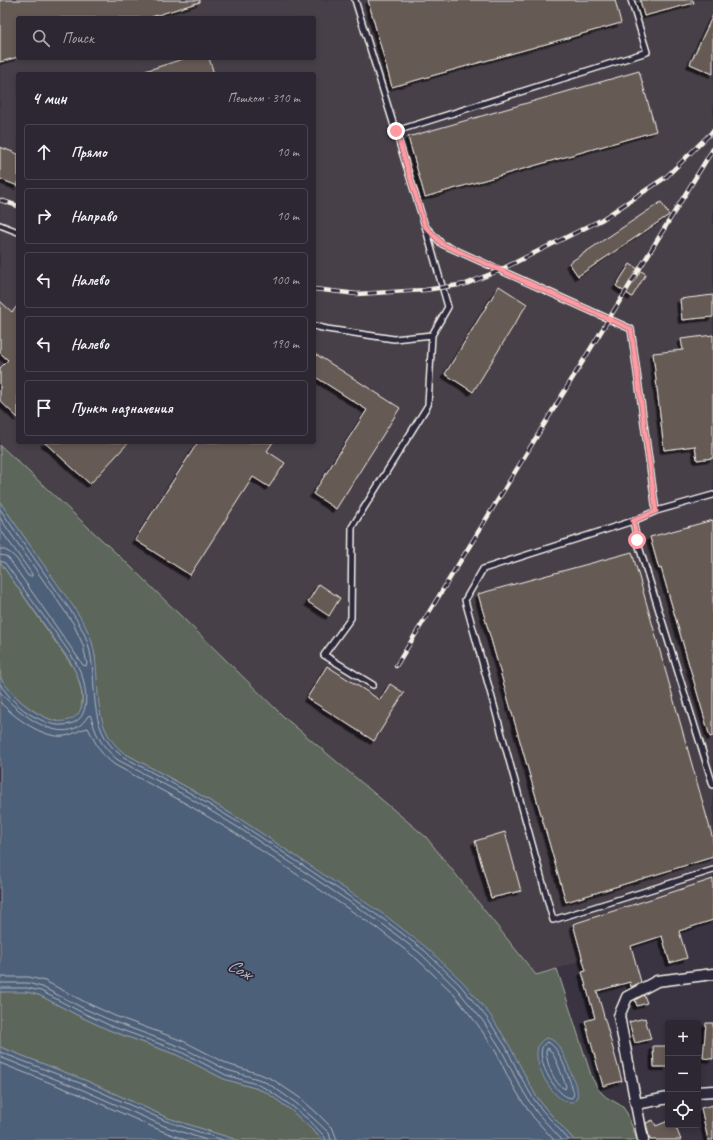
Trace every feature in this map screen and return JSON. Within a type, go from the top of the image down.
[{"type":"street","points":[[644,1140],[619,1016],[627,997],[657,981],[713,974]]},
{"type":"street","points":[[701,1092],[713,1091]]},
{"type":"street","points":[[636,1104],[665,1099]]},
{"type":"lane","points":[[355,0],[425,226],[448,307],[432,335],[428,405],[352,527],[351,618],[324,655],[373,685]]},
{"type":"lane","points":[[396,131],[647,52],[631,0]]},
{"type":"lane","points":[[0,225],[16,231]]},
{"type":"lane","points":[[425,226],[442,244],[631,329],[656,511]]},
{"type":"lane","points":[[316,327],[327,330],[394,339],[432,335]]},
{"type":"lane","points":[[713,495],[656,511],[633,521],[484,569],[464,600],[553,920],[713,870]]},
{"type":"lane","points":[[633,521],[713,785]]},
{"type":"shaded area","points":[[0,0],[713,0],[713,920],[536,975],[426,837],[285,718],[132,568],[0,445]]},
{"type":"green space","points":[[0,445],[132,568],[285,718],[426,837],[536,975],[557,969],[592,1078],[599,1090],[606,1097],[622,1106],[627,1113],[637,1140],[574,1140],[536,1096],[500,1030],[307,864],[243,821],[116,747],[110,740],[102,723],[98,703],[95,656],[87,630],[0,502]]},
{"type":"green space","points":[[0,562],[75,670],[82,694],[82,702],[81,710],[77,716],[71,720],[62,722],[54,721],[36,713],[19,700],[1,679]]},
{"type":"green space","points":[[13,991],[39,995],[109,1030],[177,1055],[224,1079],[266,1092],[291,1110],[323,1140],[237,1140],[168,1118],[87,1081],[0,1047],[0,992]]},
{"type":"water","name":"Сож","points":[[0,502],[76,611],[89,634],[95,657],[101,716],[105,729],[113,742],[124,753],[192,790],[243,821],[386,916],[427,948],[463,982],[491,1016],[509,1045],[536,1096],[574,1140],[323,1140],[291,1110],[266,1092],[224,1079],[177,1055],[109,1030],[39,995],[27,992],[0,992],[0,677],[17,698],[24,704],[39,714],[55,721],[64,721],[73,718],[79,713],[83,699],[77,674],[70,661],[0,562]]},
{"type":"water","points":[[546,1038],[551,1039],[556,1043],[567,1062],[578,1092],[574,1102],[564,1101],[555,1094],[544,1078],[540,1069],[537,1059],[537,1050],[540,1043]]},
{"type":"water","points":[[0,1047],[87,1081],[168,1118],[237,1140],[0,1140]]},
{"type":"building","points":[[0,0],[200,0],[200,2],[154,16],[16,16],[16,58],[0,62]]},
{"type":"building","points":[[368,0],[615,0],[621,23],[392,87]]},
{"type":"building","points":[[640,0],[693,0],[694,3],[644,16]]},
{"type":"building","points":[[713,15],[713,74],[690,64]]},
{"type":"building","points":[[180,60],[210,60],[213,72],[142,72]]},
{"type":"building","points":[[639,71],[656,131],[425,197],[408,137]]},
{"type":"building","points":[[0,147],[16,153],[16,185],[0,179]]},
{"type":"building","points":[[661,202],[669,215],[578,276],[569,263]]},
{"type":"building","points":[[630,264],[646,274],[632,297],[616,286]]},
{"type":"building","points":[[499,286],[527,304],[473,392],[445,374]]},
{"type":"building","points":[[713,295],[713,317],[682,320],[680,299]]},
{"type":"building","points":[[0,301],[12,312],[16,307],[16,416],[0,401],[0,368],[8,360],[0,353]]},
{"type":"building","points":[[713,335],[713,458],[697,460],[695,446],[664,450],[653,353],[683,350],[681,339]]},
{"type":"building","points":[[316,354],[400,408],[336,509],[313,494],[367,410],[316,377]]},
{"type":"building","points":[[46,444],[127,444],[90,484]]},
{"type":"building","points":[[197,444],[272,444],[267,451],[285,463],[269,487],[253,477],[190,575],[135,540]]},
{"type":"building","points":[[713,520],[713,736],[710,737],[661,568],[659,569],[650,537]]},
{"type":"building","points":[[632,552],[713,839],[713,857],[566,902],[478,594]]},
{"type":"building","points":[[319,584],[340,598],[329,616],[308,602]]},
{"type":"building","points":[[327,666],[380,700],[390,684],[404,693],[374,741],[307,698]]},
{"type":"building","points":[[505,832],[521,891],[491,898],[475,841]]},
{"type":"building","points":[[713,879],[713,920],[679,931],[687,958],[670,963],[662,936],[631,946],[641,982],[631,987],[630,982],[597,991],[622,1081],[603,1086],[585,1021],[595,1018],[582,972],[586,971],[573,924]]},
{"type":"building","points":[[644,995],[647,1003],[637,1006],[635,1000]]},
{"type":"building","points":[[645,1018],[651,1039],[635,1043],[629,1022]]},
{"type":"building","points":[[706,1023],[713,1023],[713,1059],[703,1058]]},
{"type":"building","points":[[653,1046],[665,1046],[665,1067],[654,1067]]},
{"type":"building","points":[[713,1105],[713,1140],[708,1140],[701,1108]]},
{"type":"building","points":[[653,1120],[656,1126],[665,1122],[665,1128],[676,1128],[681,1140],[650,1140],[646,1123]]},
{"type":"railway","points":[[316,289],[357,294],[425,290],[466,284],[498,271],[601,220],[666,177],[713,131]]},
{"type":"railway","points":[[396,666],[713,149]]},
{"type":"railway","points":[[0,200],[16,205]]},
{"type":"route","points":[[396,131],[425,226],[442,244],[631,329],[656,511],[633,521],[637,540]]}]
